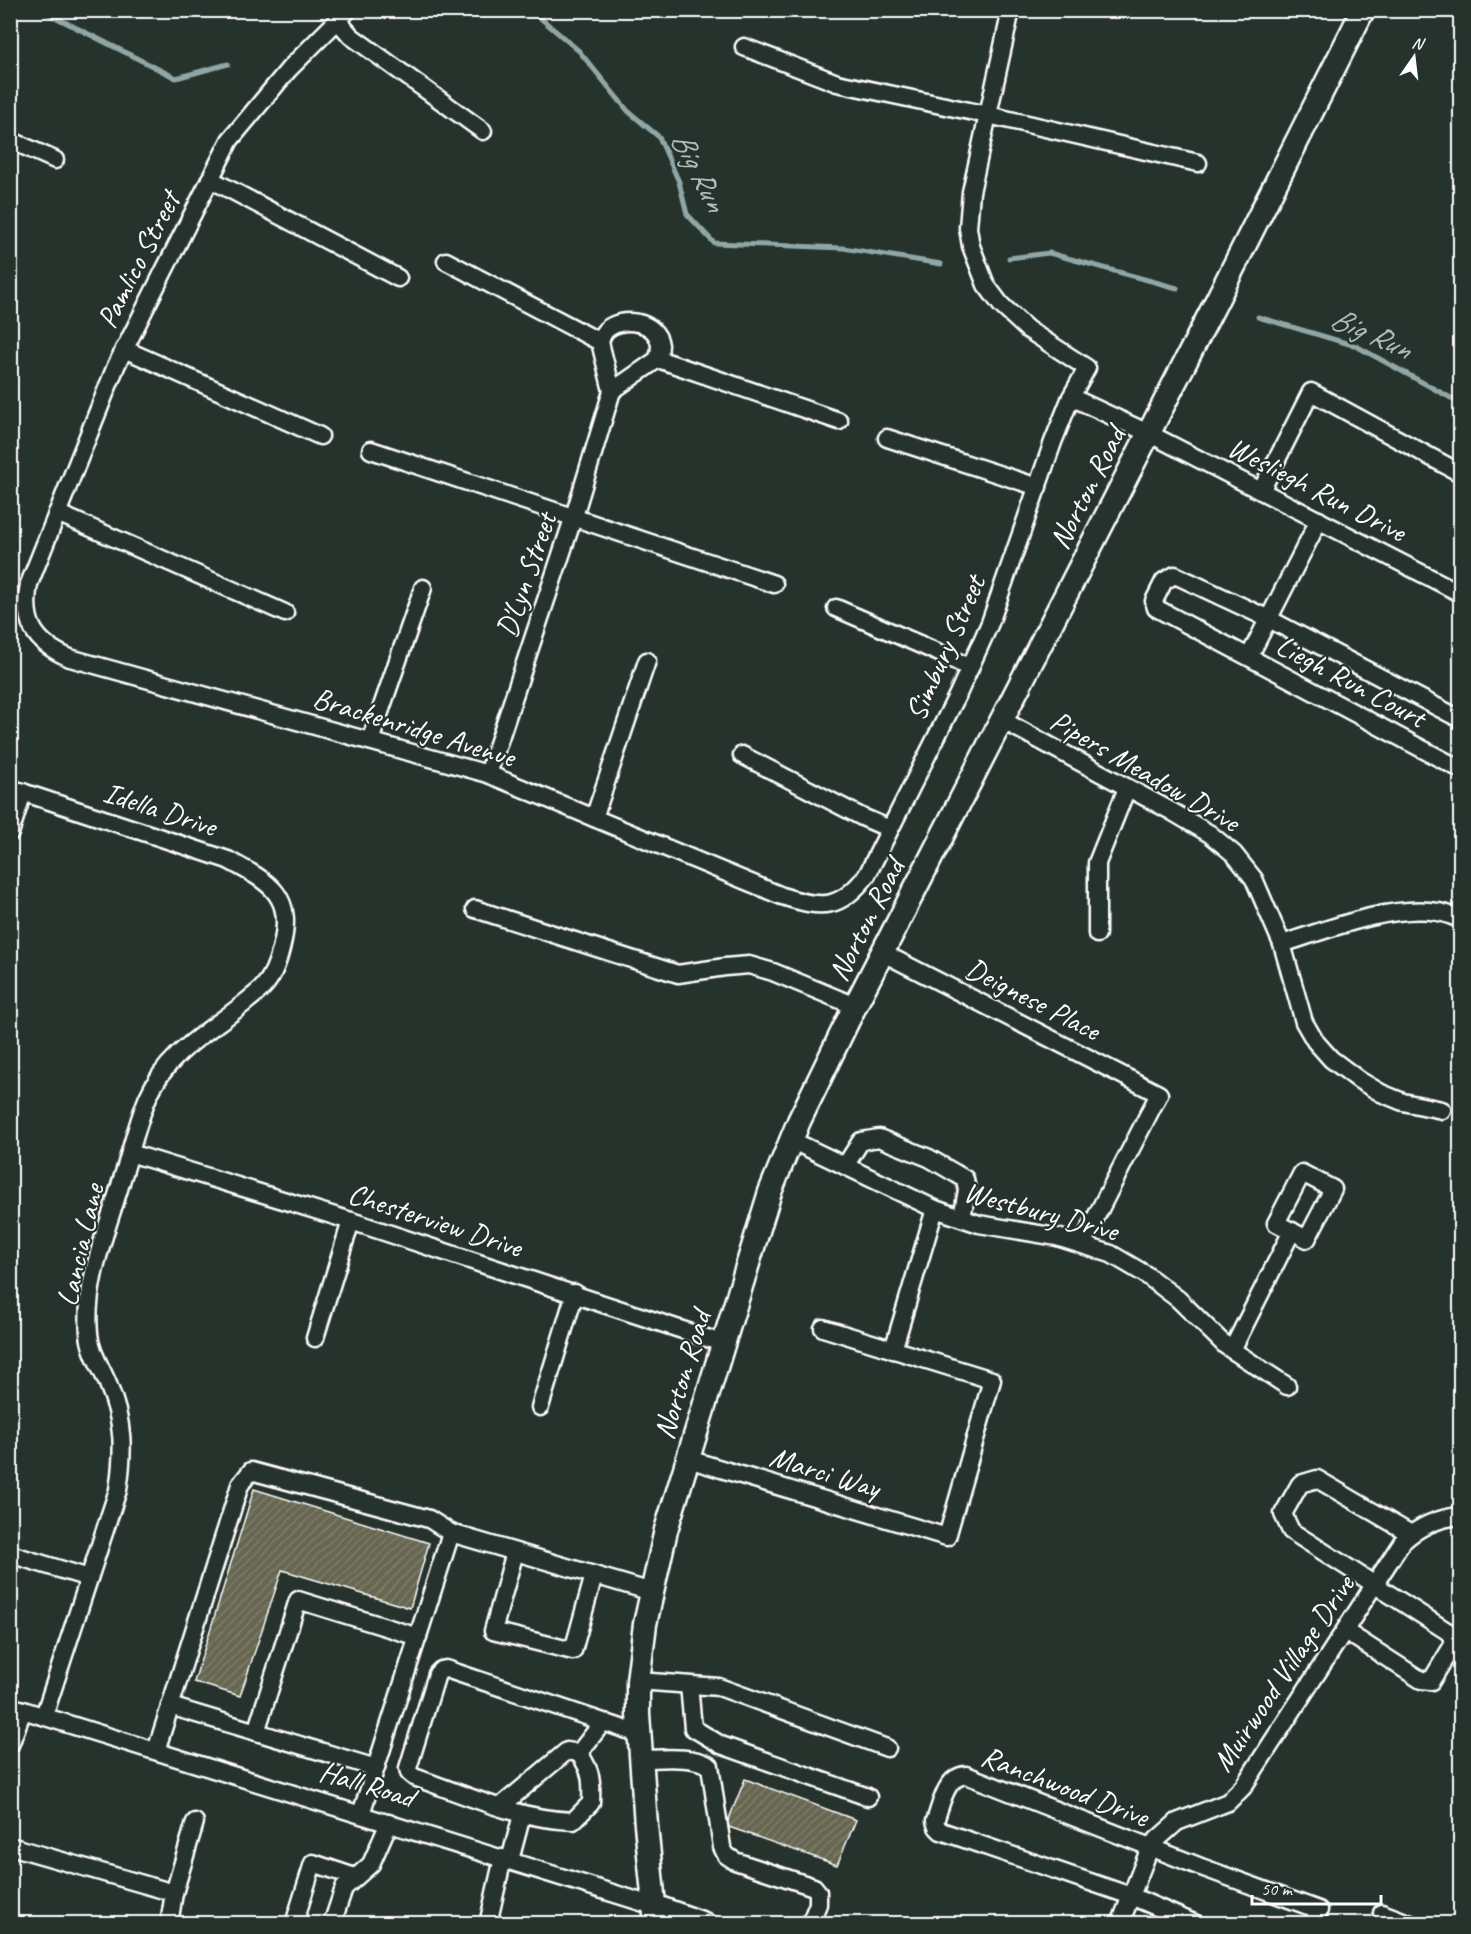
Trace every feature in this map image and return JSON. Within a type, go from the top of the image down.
[{"type":"main road","name":"Norton Road","points":[[655,1915],[639,1734],[640,1652],[666,1530],[770,1192],[791,1140],[855,1006],[1363,10]]},
{"type":"main road","name":"Hall Road","points":[[655,1915],[704,1923]]},
{"type":"street","points":[[988,115],[1011,10]]},
{"type":"street","points":[[343,16],[351,36],[483,130]]},
{"type":"street","name":"Pamlico Street","points":[[34,570],[124,349],[230,140],[289,69],[343,16]]},
{"type":"street","points":[[744,48],[837,83],[1198,163]]},
{"type":"street","name":"Simbury Street","points":[[837,903],[855,891],[867,875],[970,668],[990,623],[1071,397],[1087,368],[1027,329],[1001,305],[986,285],[971,246],[968,228],[971,192],[988,115]]},
{"type":"street","points":[[10,140],[55,160]]},
{"type":"street","points":[[210,179],[398,278]]},
{"type":"street","points":[[446,261],[600,342]]},
{"type":"street","points":[[631,321],[647,327],[656,336],[660,345],[658,359],[612,392],[600,342],[604,331],[617,323],[631,321]]},
{"type":"street","points":[[124,349],[320,436]]},
{"type":"street","points":[[658,359],[839,421]]},
{"type":"street","name":"D'Lyn Street","points":[[488,774],[574,516],[612,392]]},
{"type":"street","points":[[1261,490],[1311,392],[1461,472]]},
{"type":"street","name":"Wesliegh Run Drive","points":[[1071,397],[1148,433],[1461,593]]},
{"type":"street","points":[[887,438],[1038,487]]},
{"type":"street","points":[[371,450],[774,584]]},
{"type":"street","points":[[57,513],[285,613]]},
{"type":"street","name":"Liegh Run Court","points":[[1249,657],[1319,520]]},
{"type":"street","name":"Brackenridge Avenue","points":[[34,570],[27,598],[27,613],[32,628],[48,647],[70,658],[488,774],[782,896],[809,905],[837,903]]},
{"type":"street","name":"Liegh Run Court","points":[[1461,719],[1269,619],[1175,575],[1164,581],[1154,601],[1156,608],[1461,769]]},
{"type":"street","points":[[370,741],[423,588]]},
{"type":"street","points":[[836,608],[970,668]]},
{"type":"street","points":[[594,818],[647,661]]},
{"type":"street","name":"Pipers Meadow Drive","points":[[1002,720],[1210,834],[1234,854],[1254,879],[1282,944],[1304,1022],[1316,1041],[1331,1059],[1380,1094],[1403,1102],[1442,1110]]},
{"type":"street","points":[[742,754],[862,817],[890,829]]},
{"type":"street","points":[[1097,934],[1097,863],[1127,788]]},
{"type":"street","points":[[10,833],[17,790]]},
{"type":"street","name":"Idella Drive","points":[[17,790],[228,860],[258,876],[282,900]]},
{"type":"street","name":"Lancia Lane","points":[[44,1716],[118,1490],[122,1460],[123,1435],[117,1406],[89,1336],[88,1308],[94,1274],[130,1153],[148,1098],[159,1075],[195,1038],[237,1009],[265,985],[278,962],[286,932],[282,900]]},
{"type":"street","points":[[475,909],[678,974],[749,965],[773,972],[855,1006]]},
{"type":"street","points":[[1282,944],[1354,921],[1396,913],[1438,912],[1461,919]]},
{"type":"street","name":"Deignese Place","points":[[883,953],[1159,1094],[1082,1244]]},
{"type":"street","points":[[845,1166],[861,1141],[879,1138],[929,1158],[965,1179],[967,1190],[962,1218]]},
{"type":"street","name":"Westbury Drive","points":[[791,1140],[935,1209],[980,1224],[1058,1237],[1111,1254],[1145,1274],[1178,1299],[1232,1350],[1287,1386]]},
{"type":"street","name":"Chesterview Drive","points":[[130,1153],[351,1221],[722,1343]]},
{"type":"street","points":[[823,1328],[893,1350],[935,1209]]},
{"type":"street","points":[[315,1338],[351,1221]]},
{"type":"street","points":[[1232,1350],[1292,1232]]},
{"type":"street","points":[[540,1407],[575,1293]]},
{"type":"street","name":"Marci Way","points":[[688,1459],[947,1537],[992,1380],[893,1350]]},
{"type":"street","points":[[156,1751],[240,1485],[251,1471],[429,1519],[451,1533],[652,1592]]},
{"type":"street","points":[[1345,1631],[1421,1680],[1431,1681],[1453,1645],[1453,1636],[1291,1531],[1283,1514],[1300,1484],[1317,1479],[1411,1533]]},
{"type":"street","name":"Muirwood Village Drive","points":[[1120,1923],[1150,1847],[1177,1822],[1228,1802],[1243,1787],[1402,1542],[1411,1533],[1437,1521],[1461,1516]]},
{"type":"street","points":[[362,1814],[451,1533]]},
{"type":"street","points":[[515,1552],[493,1630],[573,1651],[594,1575]]},
{"type":"street","points":[[10,1554],[89,1578]]},
{"type":"street","points":[[256,1732],[298,1600],[418,1637]]},
{"type":"street","points":[[500,1807],[567,1751],[579,1753],[590,1770],[591,1803],[573,1821],[548,1820],[522,1815],[414,1777],[409,1773],[408,1768],[437,1674],[441,1670],[446,1669],[639,1734]]},
{"type":"street","points":[[638,1681],[719,1687],[887,1748]]},
{"type":"street","points":[[689,1685],[693,1728],[699,1733],[721,1745],[868,1797]]},
{"type":"street","points":[[170,1706],[376,1768]]},
{"type":"street","points":[[10,1745],[17,1708]]},
{"type":"street","name":"Hall Road","points":[[17,1708],[507,1859],[655,1915]]},
{"type":"street","points":[[579,1753],[603,1722]]},
{"type":"street","points":[[641,1759],[681,1759],[710,1766],[722,1847],[726,1855],[735,1861],[814,1887],[819,1892],[819,1904],[810,1923]]},
{"type":"street","name":"Ranchwood Drive","points":[[1196,1923],[1131,1896],[941,1831],[935,1821],[950,1781],[957,1776],[966,1775],[1319,1910],[1314,1923]]},
{"type":"street","points":[[488,1923],[522,1815]]},
{"type":"street","points":[[168,1923],[174,1893],[195,1822]]},
{"type":"street","points":[[332,1923],[344,1888],[371,1864],[389,1823]]},
{"type":"street","points":[[10,1846],[174,1893]]},
{"type":"street","points":[[294,1923],[313,1863],[355,1877]]},
{"type":"street","points":[[1382,1912],[1411,1923]]},
{"type":"building","points":[[254,1489],[429,1543],[410,1608],[282,1570],[240,1696],[194,1682]]},
{"type":"building","points":[[745,1779],[856,1820],[837,1865],[726,1826]]},
{"type":"waterway","points":[[41,10],[176,78],[228,64]]},
{"type":"waterway","name":"Big Run","points":[[531,10],[579,51],[628,111],[659,137],[679,182],[687,214],[714,243],[843,248],[941,264]]},
{"type":"waterway","name":"Big Run","points":[[1009,258],[1049,253],[1177,288]]},
{"type":"waterway","name":"Big Run","points":[[1258,317],[1356,346],[1460,403]]}]
